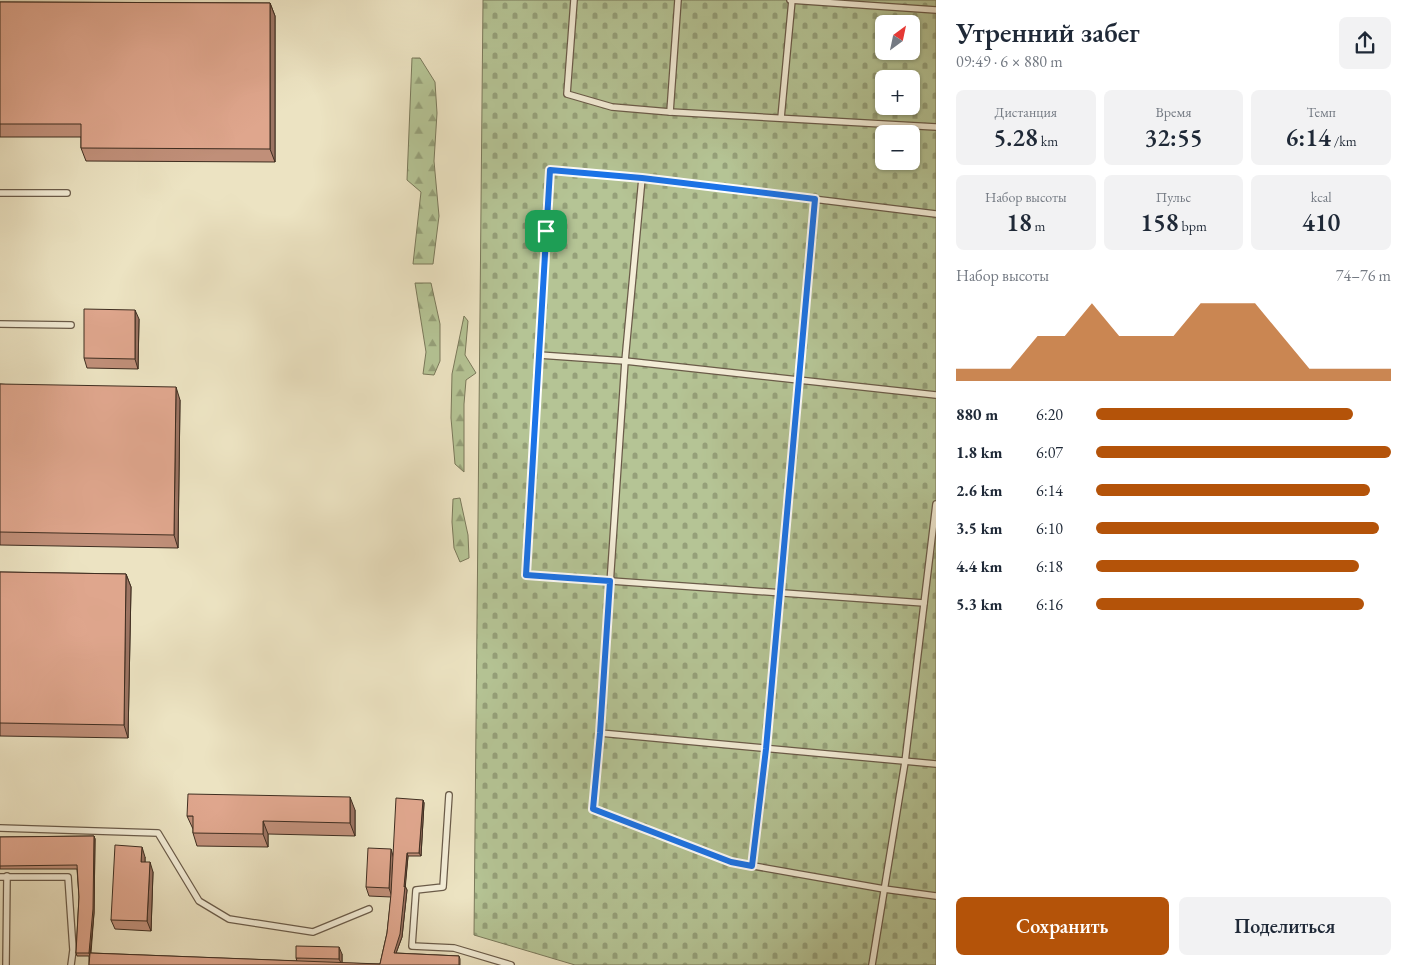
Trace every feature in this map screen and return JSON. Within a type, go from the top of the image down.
[{"type":"lane","points":[[574,0],[566,94],[612,107],[936,127]]},
{"type":"lane","points":[[670,112],[678,0]]},
{"type":"lane","points":[[781,118],[791,0],[936,10]]},
{"type":"lane","points":[[924,603],[526,575],[550,170],[642,178],[936,214]]},
{"type":"lane","points":[[642,178],[625,361],[600,733],[593,809],[731,862],[884,889],[936,896]]},
{"type":"lane","points":[[0,193],[67,193]]},
{"type":"lane","points":[[752,866],[766,749],[815,199]]},
{"type":"lane","points":[[0,324],[71,325]]},
{"type":"lane","points":[[539,355],[625,361],[936,395]]},
{"type":"lane","points":[[872,965],[905,762],[936,504]]},
{"type":"lane","points":[[600,733],[936,764]]},
{"type":"lane","points":[[450,796],[443,888],[416,890],[412,946],[454,948],[494,962],[511,965]]},
{"type":"lane","points":[[0,828],[158,833],[199,901],[229,919],[313,932],[368,909]]},
{"type":"lane","points":[[6,965],[3,876],[68,878],[73,950],[71,965]]},
{"type":"green space","points":[[483,0],[936,0],[936,965],[575,965],[474,935]]},
{"type":"green space","points":[[412,58],[420,58],[435,82],[437,113],[434,161],[439,216],[433,264],[413,264],[421,192],[407,180]]},
{"type":"green space","points":[[415,283],[431,283],[440,324],[440,361],[434,375],[423,374],[426,352]]},
{"type":"green space","points":[[464,316],[468,321],[465,355],[476,373],[466,380],[464,472],[455,464],[451,418],[452,374]]},
{"type":"green space","points":[[460,498],[468,535],[469,558],[460,562],[454,548],[452,522],[453,499]]},
{"type":"building","points":[[0,2],[270,3],[270,149],[81,148],[81,124],[0,124]]},
{"type":"building","points":[[84,309],[135,310],[135,359],[84,358]]},
{"type":"building","points":[[0,384],[176,387],[174,535],[0,532]]},
{"type":"building","points":[[0,572],[126,574],[124,725],[0,723]]},
{"type":"building","points":[[188,794],[350,797],[350,823],[263,821],[263,834],[193,833],[193,816],[187,816]]},
{"type":"building","points":[[396,798],[423,800],[419,853],[407,853],[400,934],[394,953],[459,956],[459,965],[89,965],[90,953],[380,964],[387,933],[391,894]]},
{"type":"building","points":[[94,836],[93,909],[89,953],[76,953],[79,897],[77,865],[0,866],[0,837]]},
{"type":"building","points":[[115,845],[142,847],[141,862],[150,862],[147,921],[111,920]]},
{"type":"building","points":[[368,848],[391,849],[389,888],[366,887]]},
{"type":"building","points":[[296,946],[339,947],[339,959],[296,958]]},
{"type":"route","points":[[550,170],[642,178],[815,199],[766,749],[752,866],[731,862],[593,809],[610,581],[526,575],[546,231],[550,170]]}]
